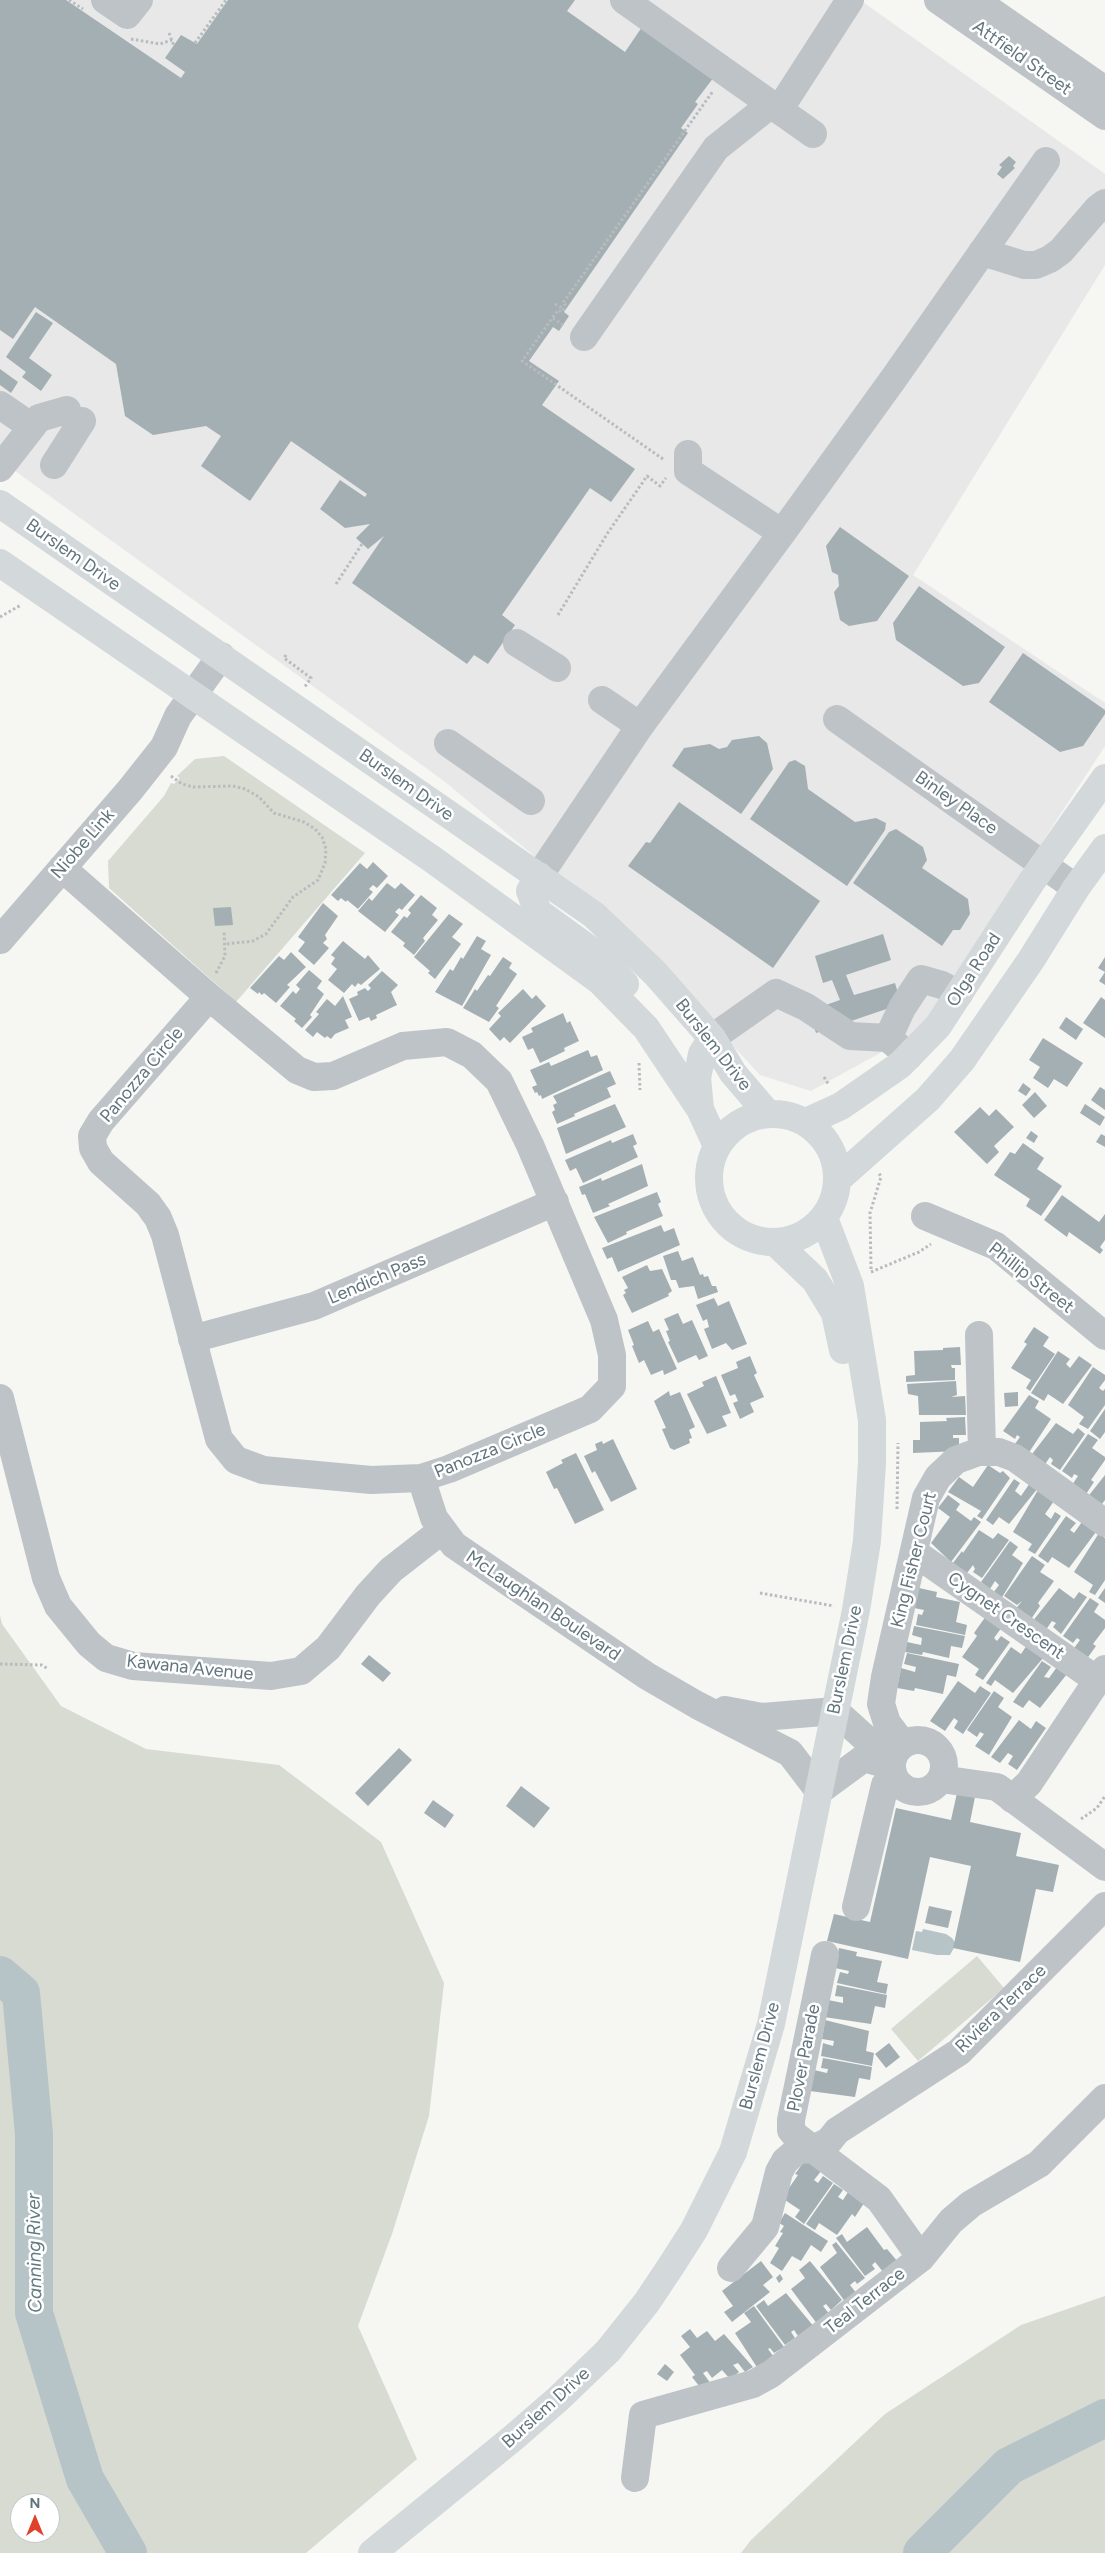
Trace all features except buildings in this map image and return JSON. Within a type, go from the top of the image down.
[{"type":"main road","name":"Burslem Drive","points":[[0,504],[594,915],[655,973],[712,1038],[733,1073],[768,1114]]},
{"type":"main road","points":[[0,563],[199,702],[432,859],[600,981],[646,1028]]},
{"type":"main road","name":"Olga Road","points":[[806,1122],[841,1106],[862,1093],[900,1065],[938,1026],[1043,865],[1105,778]]},
{"type":"main road","points":[[838,1179],[928,1098],[962,1060],[1031,960],[1076,888],[1105,848]]},
{"type":"main road","points":[[539,876],[530,891],[538,912],[596,954],[629,989],[646,1028],[700,1109],[717,1146]]},
{"type":"main road","points":[[914,1050],[929,1050],[954,1043],[984,1013],[1031,960]]},
{"type":"main road","points":[[700,1109],[697,1078],[702,1054],[712,1038]]},
{"type":"main road","name":"Burslem Drive","points":[[768,1114],[787,1115],[806,1122],[819,1133],[829,1146],[836,1162],[838,1179],[832,1206],[824,1218],[811,1231],[794,1239],[776,1242],[756,1240],[738,1232],[724,1219],[713,1202],[709,1184],[710,1164],[717,1146],[730,1130],[748,1119],[768,1114]]},
{"type":"main road","name":"Burslem Drive","points":[[372,2553],[558,2400],[608,2351],[647,2302],[694,2230],[732,2152],[755,2082],[771,2024],[856,1610],[867,1541],[872,1463],[872,1420],[850,1286],[835,1252],[824,1218]]},
{"type":"main road","name":"Burslem Drive","points":[[776,1242],[815,1280],[835,1314],[848,1372],[872,1420]]},
{"type":"street","points":[[105,0],[127,15],[139,0]]},
{"type":"street","points":[[624,0],[813,134]]},
{"type":"street","points":[[584,337],[716,148],[775,107],[850,0]]},
{"type":"street","name":"Attfield Street","points":[[975,0],[1105,90]]},
{"type":"street","name":"Attfield Street","points":[[941,1],[1105,116]]},
{"type":"street","points":[[539,876],[640,726],[782,533],[1046,161]]},
{"type":"street","points":[[982,252],[1024,265],[1036,265],[1050,259],[1105,203]]},
{"type":"street","points":[[0,405],[32,427]]},
{"type":"street","points":[[0,468],[39,418],[74,416],[54,466]]},
{"type":"street","points":[[677,457],[688,471],[782,533]]},
{"type":"street","points":[[517,643],[557,668]]},
{"type":"street","name":"Niobe Link","points":[[0,940],[62,868],[192,726],[199,702],[229,662]]},
{"type":"street","points":[[602,700],[640,726]]},
{"type":"street","name":"Binley Place","points":[[837,719],[1076,888]]},
{"type":"street","points":[[448,742],[531,801]]},
{"type":"street","name":"Panozza Circle","points":[[62,868],[211,987],[296,1070],[314,1077],[340,1074],[403,1046],[417,1043],[447,1042],[472,1055],[499,1081],[530,1145],[604,1320],[612,1355],[612,1386],[590,1409],[449,1469],[421,1478],[371,1480],[273,1471],[263,1470],[236,1460],[219,1439],[165,1235],[158,1218],[148,1204],[101,1162],[93,1148],[92,1136],[101,1121],[211,987]]},
{"type":"street","points":[[888,1038],[902,1008],[921,979],[942,985],[959,994]]},
{"type":"street","points":[[712,1038],[776,992],[806,1007],[850,1036],[888,1038],[914,1050]]},
{"type":"street","name":"Lendich Pass","points":[[192,1339],[314,1306],[555,1202]]},
{"type":"street","name":"Phillip Street","points":[[925,1216],[996,1246],[1105,1336]]},
{"type":"street","points":[[979,1334],[982,1452]]},
{"type":"street","name":"Kawana Avenue","points":[[0,1398],[46,1578],[58,1606],[89,1644],[106,1658],[133,1666],[271,1676],[301,1671],[328,1648],[368,1595],[391,1570],[441,1531]]},
{"type":"street","name":"King Fisher Court","points":[[897,1761],[882,1704],[885,1677],[915,1553],[926,1498],[938,1477],[956,1460],[982,1452],[999,1452],[1015,1458],[1105,1523]]},
{"type":"street","name":"McLaughlan Boulevard","points":[[421,1478],[434,1518],[441,1531],[454,1545],[473,1560],[647,1676],[697,1705],[790,1753],[819,1791]]},
{"type":"street","name":"Cygnet Crescent","points":[[915,1553],[1101,1674]]},
{"type":"street","points":[[1012,1799],[1029,1782],[1101,1674]]},
{"type":"street","name":"McLaughlan Boulevard","points":[[697,1705],[762,1717],[835,1711]]},
{"type":"street","points":[[835,1711],[866,1739],[897,1761],[913,1791],[921,1792],[936,1785],[941,1779],[944,1762],[936,1746],[919,1739],[897,1761],[885,1785],[856,1907]]},
{"type":"street","points":[[819,1791],[864,1758],[897,1761]]},
{"type":"street","points":[[941,1779],[997,1787],[1105,1867]]},
{"type":"street","name":"Riviera Terrace","points":[[813,2149],[828,2141],[837,2130],[959,2052],[1105,1906]]},
{"type":"street","name":"Plover Parade","points":[[825,1955],[791,2120],[791,2130],[796,2136],[879,2199],[921,2258]]},
{"type":"street","name":"Teal Terrace","points":[[635,2478],[643,2415],[753,2384],[771,2374],[921,2258],[950,2222],[970,2204],[1039,2164],[1105,2098]]},
{"type":"street","points":[[731,2268],[765,2227],[779,2172],[785,2161],[798,2150],[813,2149]]},
{"type":"path","points":[[195,43],[226,0]]},
{"type":"path","points":[[170,32],[174,46]]},
{"type":"path","points":[[564,308],[565,304],[563,302],[718,84]]},
{"type":"path","points":[[555,304],[564,308]]},
{"type":"path","points":[[564,308],[561,312],[558,310],[522,361],[677,457]]},
{"type":"path","points":[[558,615],[607,534],[647,476],[660,486],[669,473]]},
{"type":"path","points":[[336,584],[362,544]]},
{"type":"path","points":[[0,617],[22,604]]},
{"type":"path","points":[[286,655],[284,658],[311,678],[304,688]]},
{"type":"path","points":[[163,759],[182,784],[193,788],[233,786],[245,788],[258,797],[274,813],[304,822],[315,828],[322,837],[326,849],[325,863],[318,880],[293,897],[266,934],[254,941],[226,944]]},
{"type":"path","points":[[211,987],[221,968],[226,944],[224,931]]},
{"type":"path","points":[[872,1280],[870,1213],[881,1176]]},
{"type":"path","points":[[871,1272],[919,1252],[954,1228]]},
{"type":"path","points":[[896,1519],[898,1439]]},
{"type":"path","points":[[760,1593],[856,1610]]},
{"type":"path","points":[[0,1664],[42,1665],[48,1669]]},
{"type":"path","points":[[1067,1839],[1083,1816],[1097,1808],[1105,1796]]},
{"type":"shaded area","points":[[0,0],[860,0],[1105,174],[1105,265],[913,575],[1105,703],[1105,746],[918,1032],[811,1091],[760,1075],[634,939],[444,781],[0,460]]},
{"type":"shaded area","points":[[224,756],[365,853],[236,1002],[109,888],[108,861],[164,796],[171,783],[174,784],[180,778],[177,776],[195,759]]},
{"type":"shaded area","points":[[0,1615],[2,1624],[61,1706],[146,1749],[279,1765],[381,1842],[444,1983],[429,2116],[392,2234],[358,2326],[417,2459],[306,2553],[0,2553]]},
{"type":"shaded area","points":[[923,1929],[946,1934],[952,1938],[956,1944],[950,1955],[937,1955],[912,1950],[916,1931],[922,1932]]},
{"type":"shaded area","points":[[977,1956],[1004,1988],[918,2061],[891,2029]]},
{"type":"shaded area","points":[[1105,2296],[1105,2553],[741,2553],[751,2540],[885,2414],[1021,2325]]},
{"type":"waterway","name":"Canning River","points":[[0,1975],[21,1993],[34,2134],[34,2313],[85,2479],[128,2553]]},
{"type":"waterway","name":"Canning River","points":[[922,2553],[1009,2466],[1105,2418]]}]
